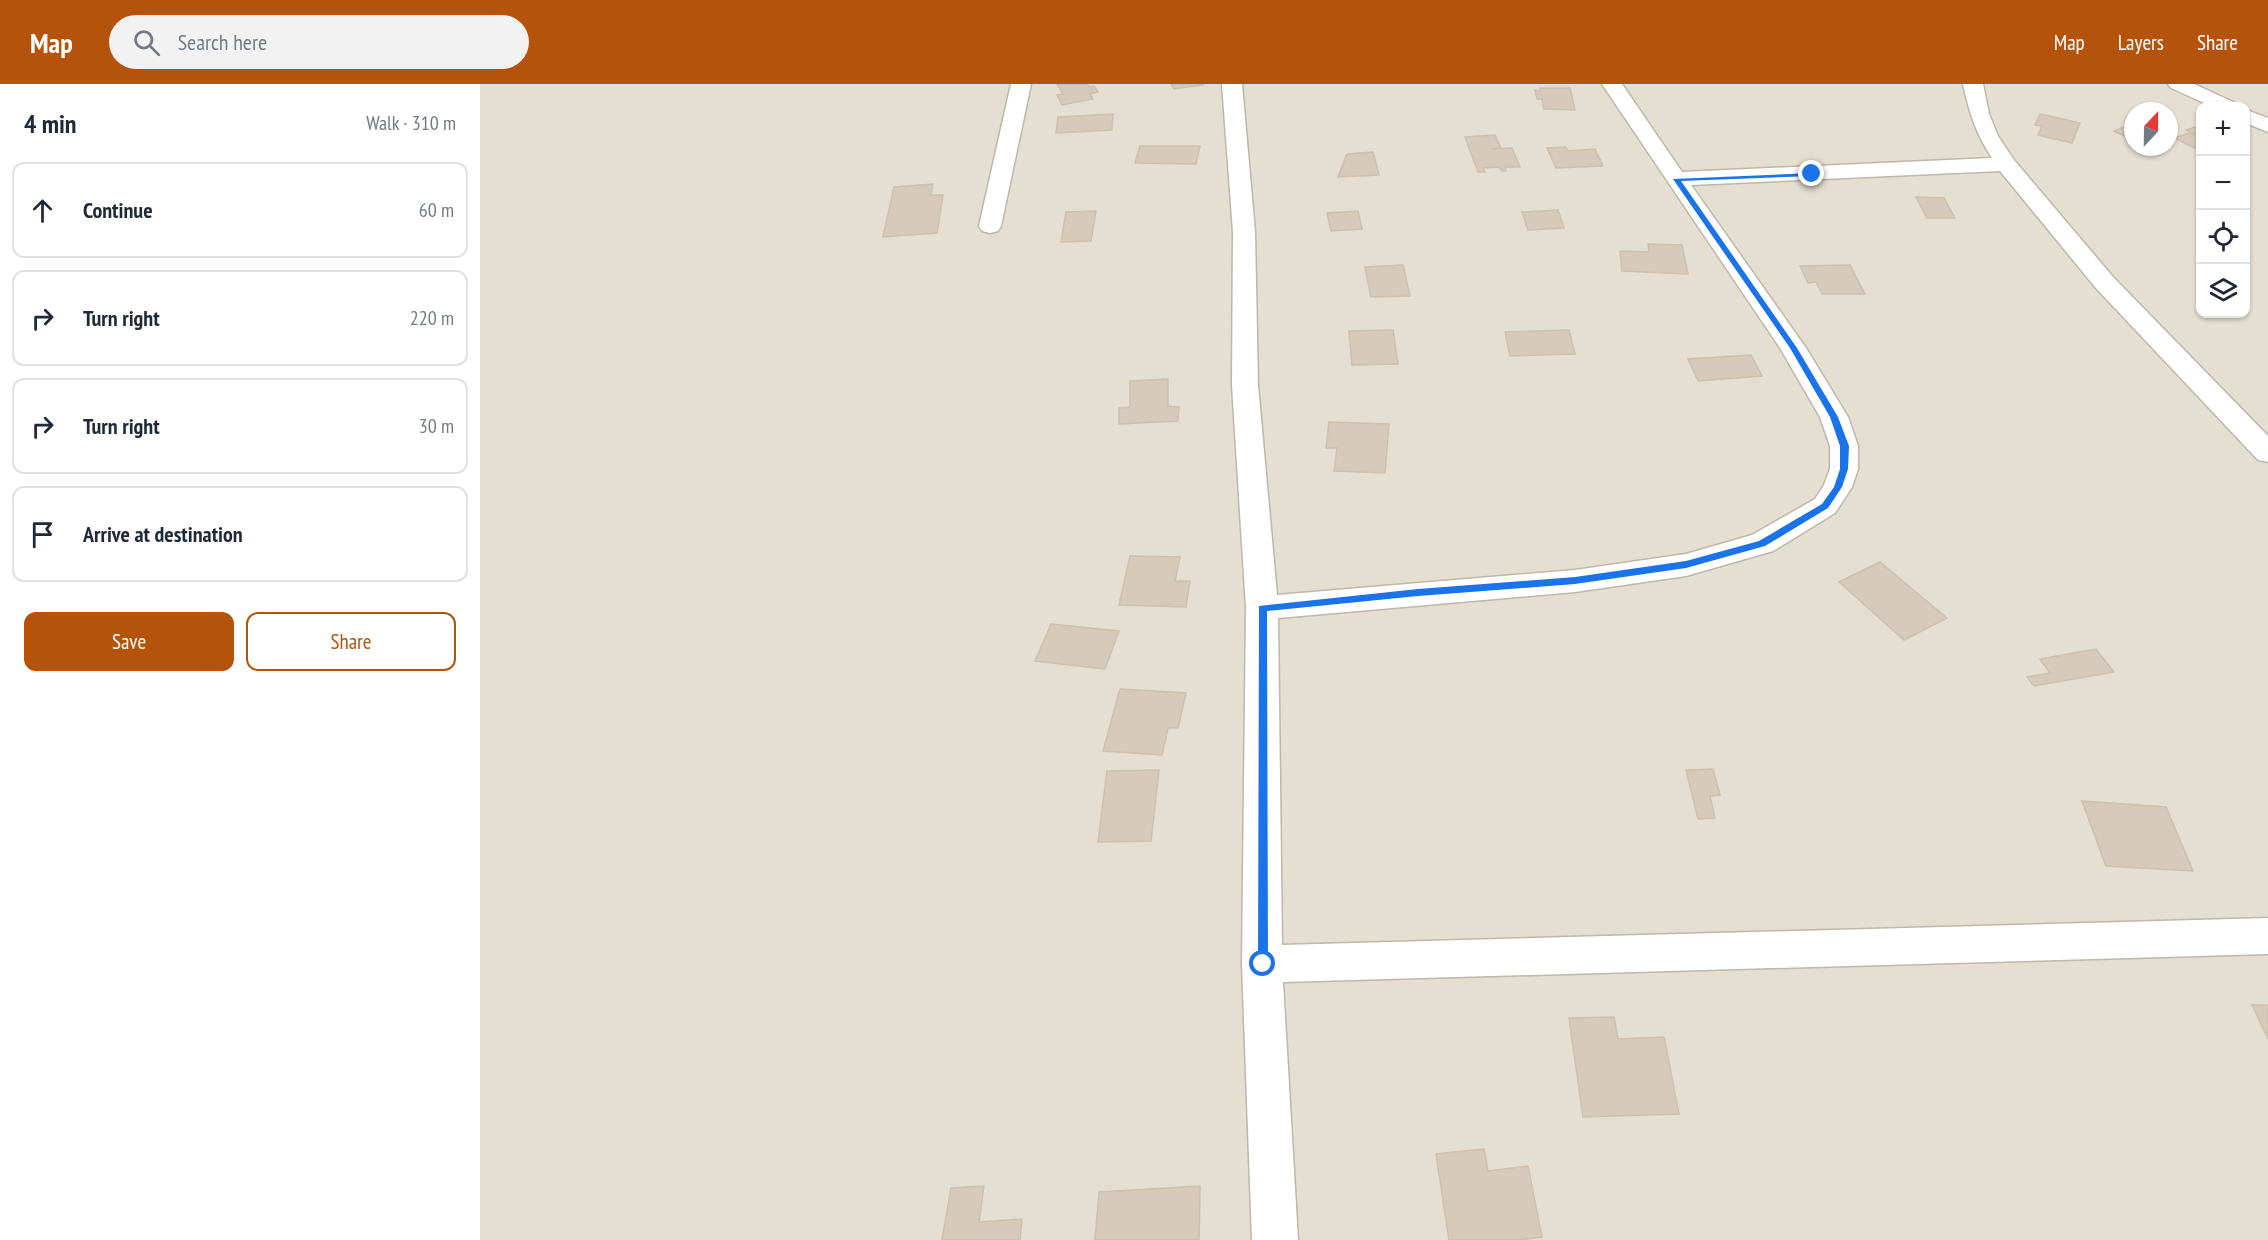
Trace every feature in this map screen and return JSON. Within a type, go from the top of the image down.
[{"type":"street","points":[[990,226],[1021,84]]},
{"type":"street","points":[[1232,84],[1244,232],[1245,385],[1262,608],[1263,964],[1275,1240]]},
{"type":"street","points":[[1262,608],[1418,592],[1575,581],[1686,565],[1762,543],[1825,506],[1838,487],[1844,469],[1844,446],[1834,417],[1793,348],[1612,84]]},
{"type":"street","points":[[1972,84],[1979,114],[1988,136],[2006,164],[2104,282],[2268,453]]},
{"type":"street","points":[[2178,84],[2217,102]]},
{"type":"street","points":[[2250,118],[2268,126]]},
{"type":"street","points":[[1677,179],[2006,164]]},
{"type":"street","points":[[1263,964],[2268,936]]},
{"type":"shaded area","points":[[480,84],[2268,84],[2268,1240],[480,1240]]},
{"type":"building","points":[[1057,84],[1087,84],[1089,87],[1094,86],[1098,92],[1090,94],[1093,99],[1062,105],[1057,95],[1063,94]]},
{"type":"building","points":[[1171,84],[1202,84],[1203,85],[1174,89]]},
{"type":"building","points":[[1540,88],[1570,88],[1575,110],[1544,109],[1542,99],[1537,99],[1535,90],[1540,91]]},
{"type":"building","points":[[1113,114],[1112,130],[1056,133],[1058,117]]},
{"type":"building","points":[[2040,114],[2080,123],[2072,143],[2038,135],[2042,126],[2035,125]]},
{"type":"building","points":[[2124,127],[2124,136],[2114,131]]},
{"type":"building","points":[[2196,127],[2196,135],[2186,130]]},
{"type":"building","points":[[2189,133],[2196,137],[2196,149],[2178,140],[2178,137]]},
{"type":"building","points":[[1495,135],[1501,148],[1492,149],[1512,148],[1520,167],[1505,167],[1506,171],[1502,171],[1499,167],[1483,168],[1485,172],[1478,172],[1465,137]]},
{"type":"building","points":[[1140,146],[1200,146],[1196,164],[1135,163]]},
{"type":"building","points":[[1566,147],[1568,151],[1595,149],[1603,166],[1556,168],[1547,148]]},
{"type":"building","points":[[1373,152],[1379,175],[1338,177],[1347,154]]},
{"type":"building","points":[[933,184],[931,195],[943,195],[937,233],[883,237],[894,187]]},
{"type":"building","points":[[1916,197],[1944,198],[1955,218],[1927,218]]},
{"type":"building","points":[[1558,210],[1564,228],[1528,230],[1522,212]]},
{"type":"building","points":[[1096,211],[1091,241],[1061,242],[1066,212]]},
{"type":"building","points":[[1358,211],[1362,229],[1331,231],[1327,213]]},
{"type":"building","points":[[1648,244],[1682,245],[1688,274],[1622,271],[1620,251],[1649,252]]},
{"type":"building","points":[[1403,265],[1410,296],[1371,297],[1365,267]]},
{"type":"building","points":[[1850,265],[1865,294],[1822,294],[1816,282],[1808,283],[1800,266]]},
{"type":"building","points":[[1393,330],[1398,364],[1352,365],[1349,331]]},
{"type":"building","points":[[1569,330],[1575,354],[1510,356],[1505,332]]},
{"type":"building","points":[[1751,355],[1762,376],[1698,381],[1688,359]]},
{"type":"building","points":[[1168,379],[1168,406],[1179,407],[1178,421],[1119,424],[1119,408],[1130,407],[1130,381]]},
{"type":"building","points":[[1329,422],[1389,424],[1385,473],[1334,471],[1337,448],[1326,448]]},
{"type":"building","points":[[1130,556],[1180,557],[1175,581],[1190,581],[1186,607],[1119,605]]},
{"type":"building","points":[[1880,562],[1947,618],[1904,640],[1839,582]]},
{"type":"building","points":[[1051,624],[1119,631],[1105,669],[1035,661]]},
{"type":"building","points":[[2096,649],[2114,672],[2034,686],[2027,677],[2050,673],[2040,659]]},
{"type":"building","points":[[1120,689],[1186,693],[1178,728],[1168,728],[1162,755],[1103,751]]},
{"type":"building","points":[[1713,769],[1720,795],[1710,796],[1715,818],[1698,819],[1686,770]]},
{"type":"building","points":[[1159,770],[1151,841],[1098,842],[1107,771]]},
{"type":"building","points":[[2082,801],[2166,807],[2193,871],[2106,866]]},
{"type":"building","points":[[2252,1005],[2268,1005],[2268,1039]]},
{"type":"building","points":[[1614,1017],[1618,1039],[1664,1037],[1679,1114],[1583,1117],[1569,1018]]},
{"type":"building","points":[[1484,1149],[1488,1171],[1528,1166],[1542,1237],[1519,1240],[1449,1240],[1436,1154]]},
{"type":"building","points":[[984,1186],[979,1222],[1022,1219],[1020,1240],[942,1240],[951,1188]]},
{"type":"building","points":[[1200,1186],[1199,1240],[1095,1240],[1099,1192]]},
{"type":"route","points":[[1263,964],[1262,608],[1418,592],[1575,581],[1686,565],[1762,543],[1825,506],[1838,487],[1844,469],[1844,446],[1834,417],[1793,348],[1677,179],[1812,174]]}]
